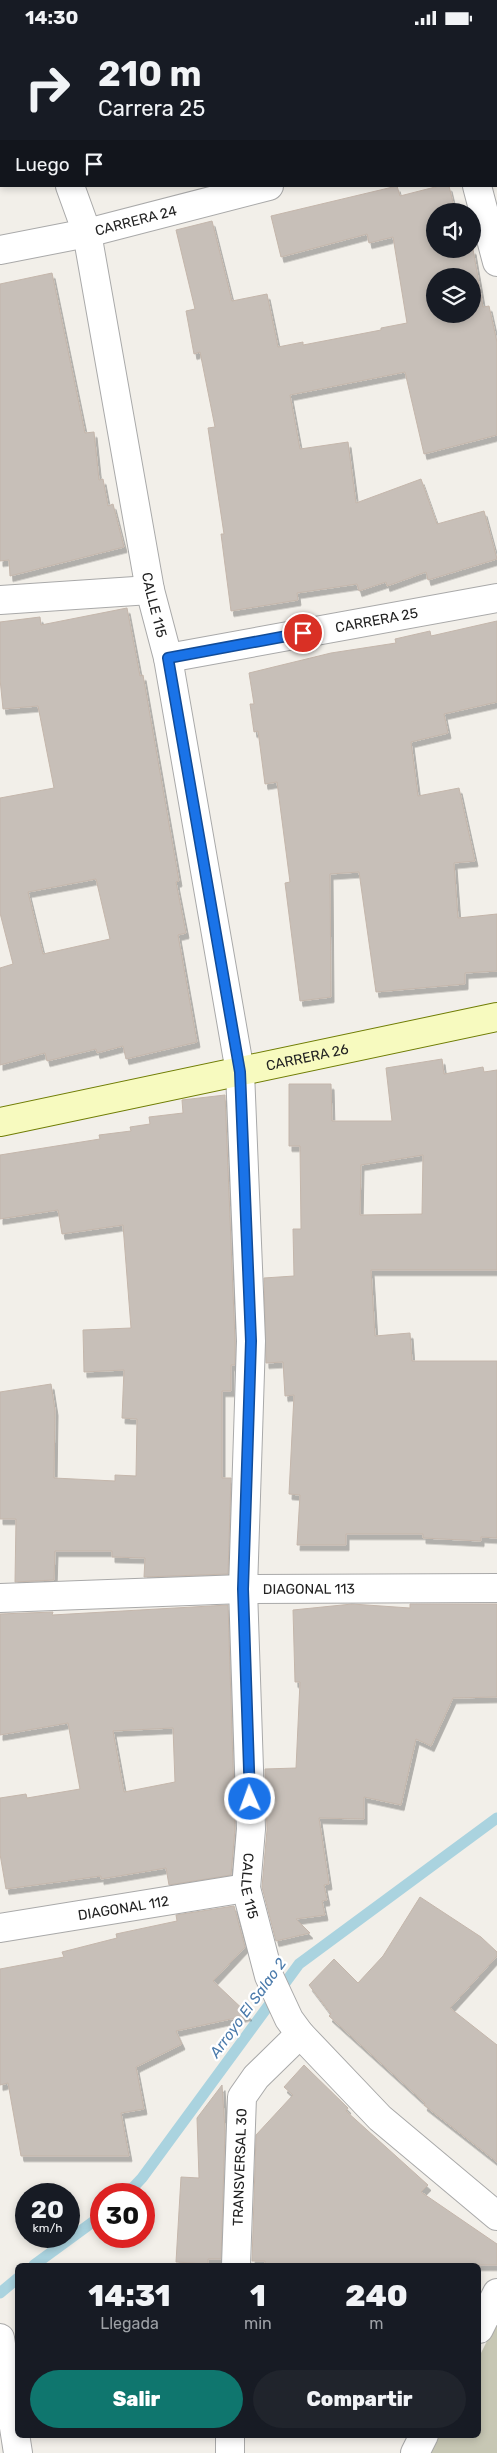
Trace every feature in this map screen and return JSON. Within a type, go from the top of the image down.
[{"type":"street","name":"CALLE 115","points":[[70,187],[87,233],[150,590],[168,658],[240,1072],[251,1341],[243,1589],[250,1829],[246,1888],[269,1976],[295,2026],[380,2118],[497,2217]]},
{"type":"street","name":"CARRERA 24","points":[[0,250],[87,233],[265,187]]},
{"type":"street","points":[[477,187],[497,263]]},
{"type":"street","points":[[0,600],[150,590]]},
{"type":"street","name":"CARRERA 25","points":[[168,658],[497,598]]},
{"type":"street","name":"CARRERA 26","points":[[0,1122],[497,1017]]},
{"type":"street","name":"DIAGONAL 113","points":[[0,1598],[243,1589],[497,1588]]},
{"type":"street","name":"DIAGONAL 112","points":[[0,1928],[246,1888]]},
{"type":"street","name":"TRANSVERSAL 30","points":[[236,2263],[242,2097],[295,2026]]},
{"type":"street","points":[[481,2325],[497,2293]]},
{"type":"street","points":[[15,2329],[0,2337],[15,2434]]},
{"type":"street","points":[[16,2438],[18,2453]]},
{"type":"street","points":[[230,2438],[230,2453]]},
{"type":"street","points":[[414,2453],[422,2438]]},
{"type":"shaded area","points":[[497,2321],[497,2453],[430,2453],[438,2438],[481,2438],[481,2353]]},
{"type":"building","points":[[393,187],[397,187],[400,196],[435,187],[449,187],[453,203],[426,203],[426,258],[475,258],[476,268],[426,268],[426,323],[481,323],[481,295],[483,307],[489,306],[497,342],[497,435],[424,454],[405,372],[290,395],[300,449],[348,442],[356,503],[421,479],[437,524],[484,511],[497,559],[428,580],[426,572],[387,586],[386,582],[359,591],[357,584],[297,593],[298,600],[231,611],[221,534],[224,534],[208,428],[215,427],[200,352],[194,354],[186,311],[195,309],[176,230],[212,221],[232,301],[267,294],[278,347],[303,342],[303,345],[407,323],[393,237],[369,243],[367,234],[281,257],[271,216]]},
{"type":"building","points":[[52,273],[85,433],[94,432],[99,480],[103,479],[108,506],[113,504],[124,547],[10,576],[9,560],[0,561],[0,284]]},
{"type":"building","points":[[127,608],[140,676],[143,675],[179,881],[176,882],[186,933],[178,935],[197,1042],[126,1059],[123,1046],[97,1053],[96,1049],[47,1061],[45,1053],[0,1065],[0,968],[13,964],[0,913],[0,798],[54,788],[38,706],[3,709],[0,679],[0,622],[40,617],[41,625]],"holes":[[[96,879],[110,939],[43,954],[28,892]]]},
{"type":"building","points":[[497,621],[497,702],[444,714],[448,733],[411,742],[418,796],[459,788],[475,861],[454,863],[458,918],[497,914],[497,971],[465,973],[465,984],[376,992],[359,872],[330,874],[331,997],[300,1001],[285,883],[290,882],[277,782],[265,784],[258,731],[254,732],[250,704],[254,704],[249,673],[331,653],[396,643],[395,639],[430,631],[431,636]]},
{"type":"building","points":[[442,1059],[444,1074],[483,1067],[484,1072],[497,1070],[497,1270],[371,1270],[375,1336],[410,1333],[412,1361],[497,1361],[497,1538],[481,1537],[481,1541],[423,1538],[423,1534],[346,1534],[346,1545],[297,1545],[300,1495],[289,1494],[294,1395],[285,1396],[283,1362],[266,1363],[264,1278],[294,1276],[293,1229],[301,1229],[300,1146],[289,1146],[289,1084],[331,1084],[332,1121],[392,1121],[386,1068]],"holes":[[[423,1155],[422,1214],[360,1215],[361,1165]]]},
{"type":"building","points":[[225,1095],[235,1341],[235,1365],[231,1365],[231,1391],[222,1391],[222,1478],[231,1478],[228,1574],[144,1577],[145,1558],[112,1557],[112,1551],[55,1551],[54,1580],[15,1582],[16,1519],[0,1519],[0,1392],[51,1384],[55,1410],[54,1478],[115,1481],[115,1475],[136,1476],[137,1419],[122,1418],[124,1370],[84,1372],[83,1330],[131,1328],[123,1225],[62,1234],[58,1210],[0,1219],[0,1155],[100,1139],[99,1135],[131,1131],[130,1127],[150,1124],[149,1117],[183,1113],[182,1100]]},
{"type":"building","points":[[352,1604],[410,1608],[410,1604],[497,1604],[497,1697],[453,1698],[431,1746],[416,1739],[401,1805],[364,1797],[364,1819],[319,1818],[329,1884],[324,1885],[327,1900],[322,1901],[325,1915],[296,1919],[310,1933],[276,1941],[262,1887],[267,1830],[265,1769],[296,1768],[300,1682],[295,1682],[293,1610]]},
{"type":"building","points":[[228,1605],[235,1829],[231,1875],[169,1885],[166,1868],[101,1879],[101,1876],[6,1889],[0,1854],[0,1798],[26,1794],[27,1798],[80,1789],[68,1723],[0,1735],[0,1614],[53,1612],[52,1615]],"holes":[[[173,1728],[175,1782],[124,1792],[113,1731]]]},
{"type":"building","points":[[420,1897],[481,1937],[497,1952],[497,1956],[450,2008],[497,2045],[497,2162],[424,2105],[425,2103],[329,2016],[331,2014],[309,1985],[334,1959],[358,1983],[383,1956]]},
{"type":"building","points":[[234,1906],[245,1947],[213,1981],[249,2015],[176,2031],[182,2044],[136,2067],[144,2109],[121,2113],[129,2156],[21,2156],[8,2083],[0,2085],[0,1969],[64,1957],[62,1952],[117,1938],[116,1934],[177,1921],[176,1915]]},
{"type":"building","points":[[304,2065],[348,2108],[346,2111],[428,2185],[421,2192],[497,2244],[497,2265],[481,2265],[481,2263],[265,2263],[265,2261],[252,2261],[256,2135],[293,2095],[284,2087]]},
{"type":"building","points":[[222,2085],[225,2130],[221,2259],[208,2259],[208,2263],[176,2262],[181,2177],[199,2178],[197,2118]]},
{"type":"waterway","name":"Arroyo El Salao 2","points":[[137,2183],[299,1964],[497,1818]]},
{"type":"waterway","name":"Arroyo El Salao 2","points":[[37,2263],[90,2224]]},
{"type":"waterway","name":"Arroyo El Salao 2","points":[[0,2293],[15,2280]]},
{"type":"route","points":[[250,1799],[243,1589],[251,1341],[240,1072],[168,658],[303,633]]}]
